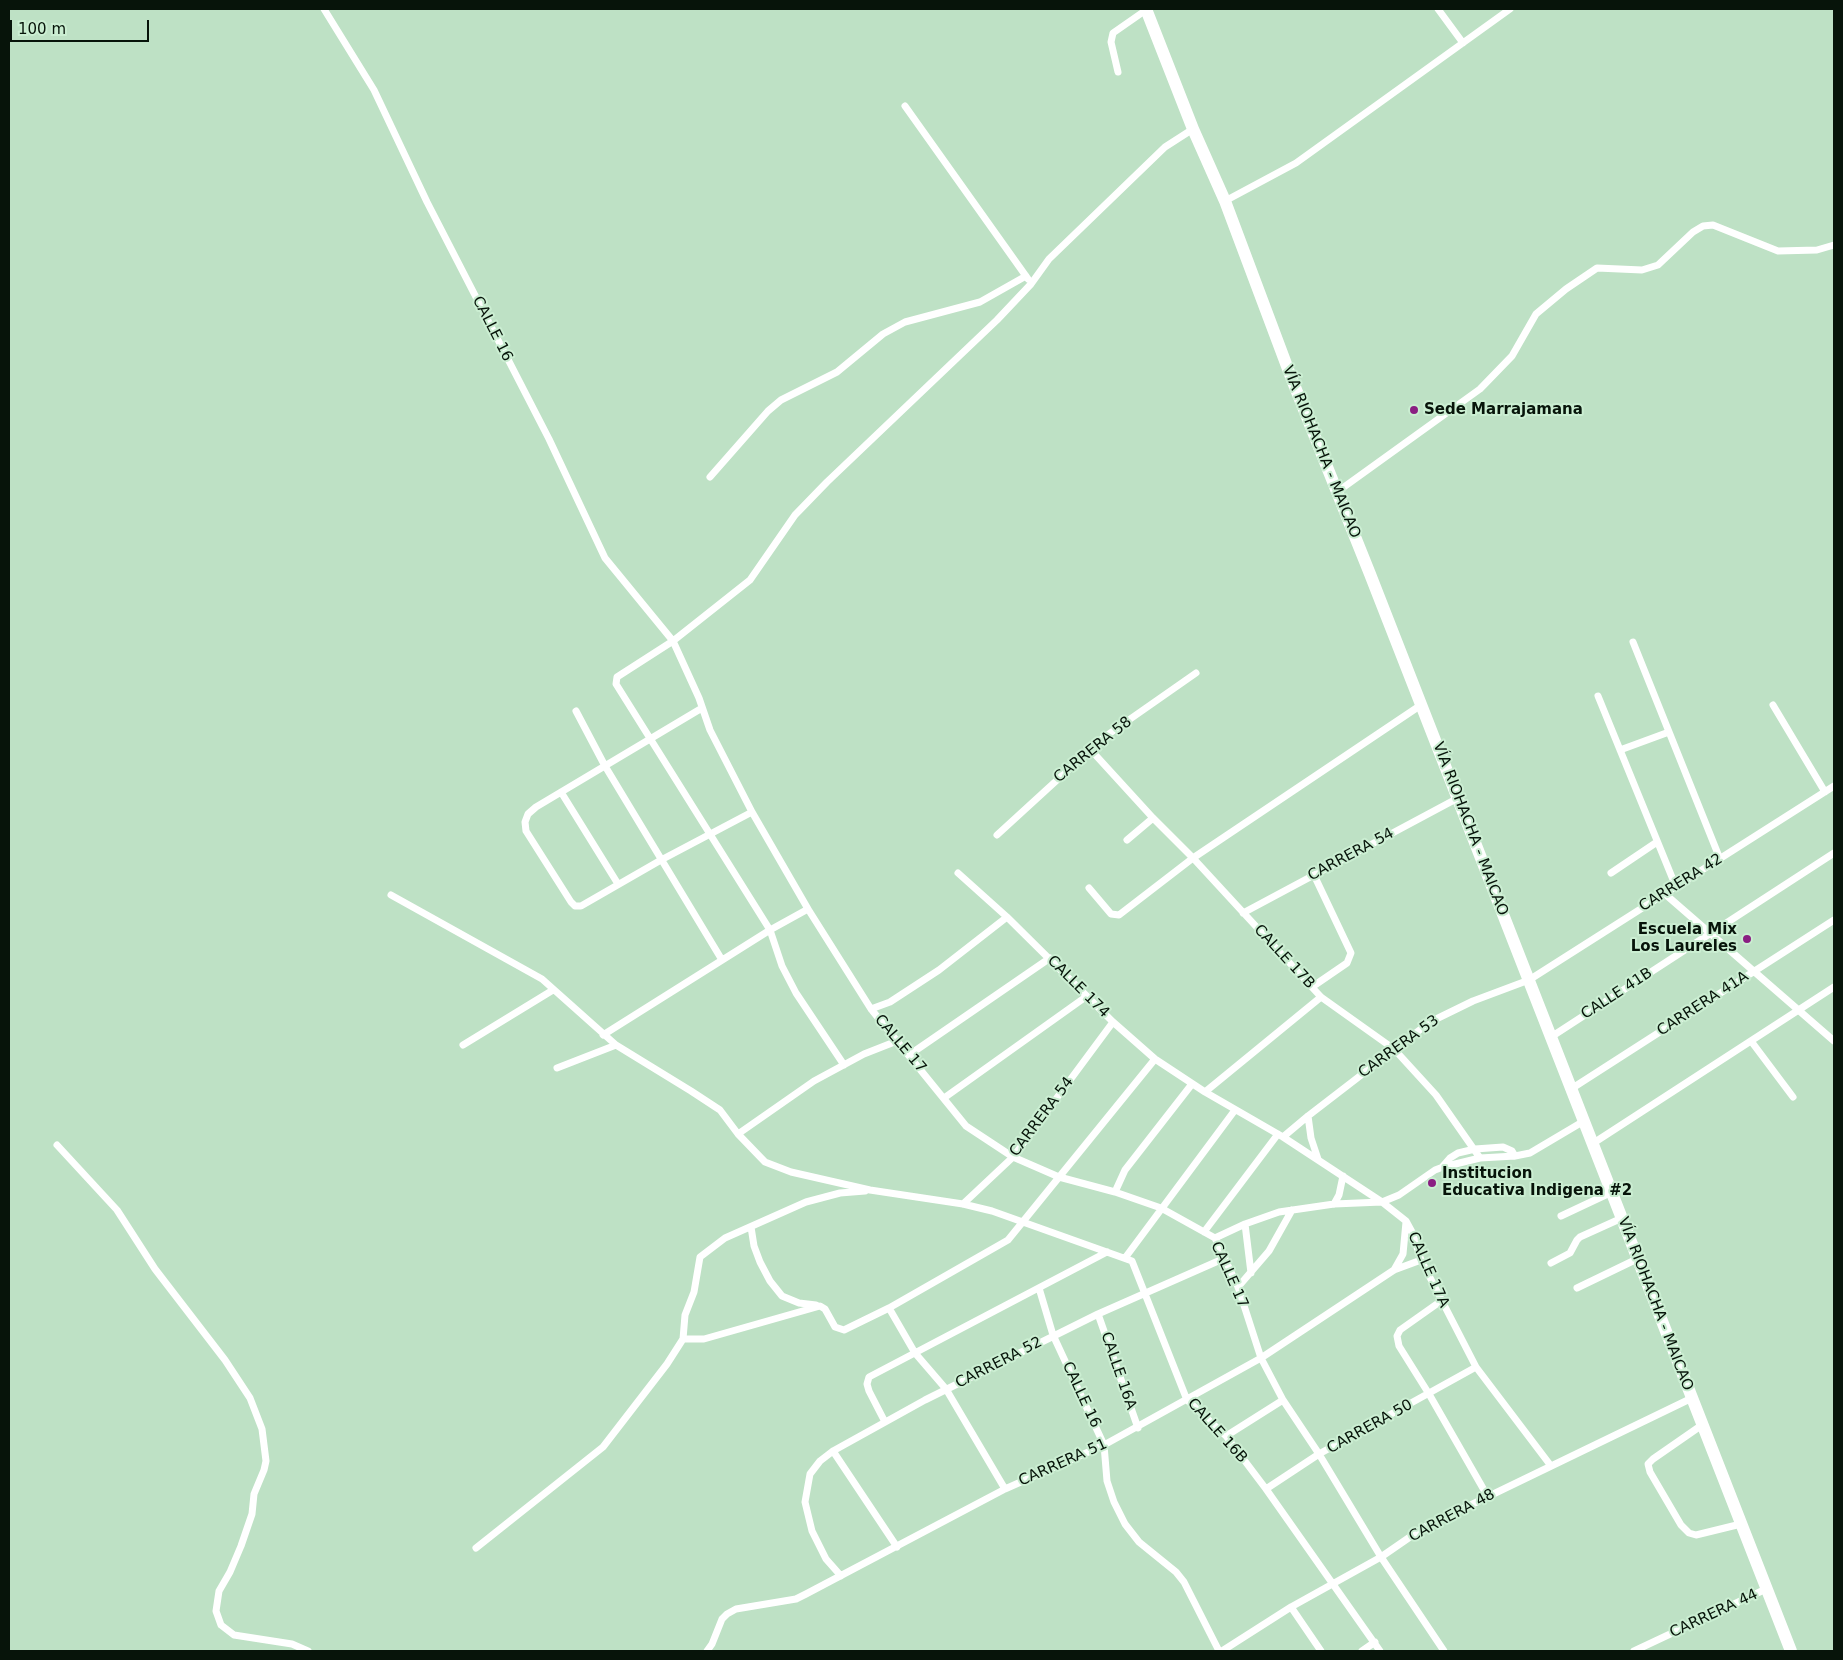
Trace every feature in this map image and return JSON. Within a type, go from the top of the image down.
[{"type":"highway","name":"VÍA RIOHACHA - MAICAO","points":[[1146,9],[1193,129],[1225,201],[1291,377],[1458,798],[1790,1651]]},
{"type":"street","name":"CALLE 16","points":[[324,9],[374,90],[427,202],[549,439],[605,558],[673,641],[710,730],[752,812]]},
{"type":"street","points":[[1118,72],[1111,42],[1113,33],[1146,9]]},
{"type":"street","points":[[1438,9],[1463,43]]},
{"type":"street","points":[[1225,201],[1296,163],[1510,9]]},
{"type":"street","points":[[906,106],[1032,284]]},
{"type":"street","points":[[844,1065],[796,993],[782,966],[770,930],[616,684],[618,676],[673,641],[750,580],[795,516],[826,482],[997,320],[1032,284],[1049,259],[1165,147],[1193,129]]},
{"type":"street","points":[[1337,492],[1480,389],[1512,356],[1536,314],[1566,289],[1597,268],[1642,270],[1658,265],[1693,232],[1703,226],[1713,225],[1778,251],[1817,250],[1834,245]]},
{"type":"street","points":[[710,477],[768,411],[781,400],[837,372],[883,334],[905,322],[980,302],[1026,276]]},
{"type":"street","points":[[1633,642],[1720,859]]},
{"type":"street","name":"CARRERA 58","points":[[997,835],[1103,738],[1196,673]]},
{"type":"street","points":[[1598,696],[1676,887]]},
{"type":"street","points":[[1089,888],[1111,914],[1119,915],[1193,858],[1421,705]]},
{"type":"street","points":[[1773,705],[1825,792]]},
{"type":"street","points":[[702,708],[561,792],[528,814],[526,831],[572,902],[575,906],[581,906],[661,860],[752,812]]},
{"type":"street","points":[[576,711],[661,860],[722,960]]},
{"type":"street","points":[[1620,750],[1669,732]]},
{"type":"street","name":"CALLE 17B","points":[[1090,749],[1152,818],[1193,858],[1321,997],[1394,1049],[1436,1095],[1480,1158]]},
{"type":"street","name":"CARRERA 42","points":[[1529,980],[1834,786]]},
{"type":"street","points":[[561,792],[618,884]]},
{"type":"street","name":"CARRERA 54","points":[[1243,913],[1458,798]]},
{"type":"street","name":"CALLE 17","points":[[752,812],[808,908],[871,1009],[966,1126],[1013,1157],[1059,1177],[1115,1192],[1161,1208],[1215,1238],[1238,1287],[1261,1358],[1283,1400],[1320,1454],[1381,1557],[1444,1651]]},
{"type":"street","points":[[1127,840],[1152,818]]},
{"type":"street","points":[[1611,873],[1657,842]]},
{"type":"street","name":"CALLE 41B","points":[[1551,1037],[1834,853]]},
{"type":"street","name":"CALLE 174","points":[[958,873],[1050,958],[1113,1022],[1155,1059],[1205,1092]]},
{"type":"street","points":[[1312,986],[1348,963],[1351,953],[1314,875]]},
{"type":"street","points":[[1665,894],[1834,1041]]},
{"type":"street","points":[[391,895],[542,979],[616,1045],[720,1110],[738,1134],[765,1162],[791,1172],[892,1195],[963,1204],[1024,1222],[1129,1260],[1161,1208],[1235,1110]]},
{"type":"street","points":[[603,1035],[808,908]]},
{"type":"street","points":[[871,1009],[890,1002],[939,970],[1007,917]]},
{"type":"street","name":"CARRERA 41A","points":[[1571,1089],[1834,920]]},
{"type":"street","points":[[909,1055],[1050,958]]},
{"type":"street","name":"CARRERA 53","points":[[1204,1232],[1281,1135],[1430,1022],[1473,1002],[1529,980]]},
{"type":"street","points":[[1592,1144],[1834,987]]},
{"type":"street","points":[[463,1045],[553,990]]},
{"type":"street","points":[[944,1098],[1087,996]]},
{"type":"street","points":[[1205,1092],[1321,997]]},
{"type":"street","name":"CARRERA 54","points":[[963,1204],[1013,1157],[1113,1022]]},
{"type":"street","points":[[738,1134],[814,1081],[864,1054],[897,1041]]},
{"type":"street","points":[[1752,1041],[1793,1097]]},
{"type":"street","points":[[557,1068],[616,1045]]},
{"type":"street","points":[[751,1227],[754,1246],[760,1262],[770,1281],[782,1296],[800,1303],[820,1306],[825,1309],[835,1327],[844,1330],[889,1308],[1008,1240],[1155,1059]]},
{"type":"street","points":[[1115,1192],[1125,1170],[1192,1084]]},
{"type":"street","name":"CALLE 17A","points":[[1205,1092],[1281,1135],[1382,1202],[1406,1221],[1412,1232],[1421,1260],[1476,1367],[1551,1466]]},
{"type":"street","points":[[1308,1116],[1311,1138],[1319,1160]]},
{"type":"street","points":[[1215,1238],[1245,1224],[1279,1212],[1334,1204],[1382,1202],[1399,1195],[1435,1170],[1480,1158],[1515,1156],[1539,1148],[1584,1121]]},
{"type":"street","points":[[57,1145],[117,1210],[155,1269],[224,1360],[250,1398],[262,1429],[266,1461],[254,1494],[252,1514],[241,1546],[230,1572],[219,1591],[216,1611],[221,1625],[234,1635],[292,1644],[308,1651]]},
{"type":"street","points":[[1443,1167],[1450,1158],[1475,1149],[1503,1148],[1512,1151],[1515,1156]]},
{"type":"street","points":[[1334,1204],[1339,1195],[1343,1176]]},
{"type":"street","points":[[476,1548],[603,1447],[667,1364],[683,1339],[685,1315],[694,1292],[700,1257],[725,1238],[806,1202],[840,1194],[870,1190]]},
{"type":"street","points":[[1561,1216],[1612,1192]]},
{"type":"street","points":[[1238,1287],[1251,1273],[1278,1236],[1292,1210]]},
{"type":"street","points":[[1551,1263],[1570,1253],[1580,1237],[1622,1218]]},
{"type":"street","points":[[1394,1270],[1403,1254],[1406,1221]]},
{"type":"street","points":[[1245,1224],[1251,1273]]},
{"type":"street","points":[[885,1422],[869,1391],[867,1384],[869,1377],[1107,1252]]},
{"type":"street","name":"CARRERA 52","points":[[842,1576],[826,1559],[812,1531],[805,1502],[810,1474],[820,1461],[833,1451],[946,1389],[1144,1292],[1225,1258]]},
{"type":"street","points":[[1577,1288],[1637,1259]]},
{"type":"street","name":"CALLE 16B","points":[[1129,1260],[1144,1292],[1187,1400],[1226,1436],[1334,1583],[1380,1651]]},
{"type":"street","name":"CARRERA 51","points":[[707,1651],[712,1644],[722,1619],[736,1609],[796,1599],[1006,1489],[1138,1428],[1261,1358],[1394,1270],[1421,1260]]},
{"type":"street","name":"CALLE 16","points":[[1040,1288],[1053,1336],[1104,1445]]},
{"type":"street","points":[[1441,1301],[1400,1330],[1397,1336],[1399,1346],[1488,1497]]},
{"type":"street","points":[[683,1339],[704,1339],[820,1306]]},
{"type":"street","points":[[889,1308],[915,1353],[946,1389],[1006,1489]]},
{"type":"street","name":"CALLE 16A","points":[[1098,1314],[1138,1428]]},
{"type":"street","name":"CARRERA 50","points":[[1266,1489],[1320,1454],[1476,1367]]},
{"type":"street","name":"CARRERA 48","points":[[1220,1651],[1291,1607],[1381,1557],[1423,1528],[1692,1398]]},
{"type":"street","points":[[1226,1436],[1283,1400]]},
{"type":"street","points":[[1702,1425],[1652,1459],[1648,1464],[1650,1472],[1681,1525],[1688,1533],[1696,1535],[1741,1524]]},
{"type":"street","points":[[1104,1445],[1107,1481],[1114,1502],[1125,1524],[1139,1542],[1176,1572],[1184,1582],[1220,1651]]},
{"type":"street","points":[[833,1451],[897,1547]]},
{"type":"street","name":"CARRERA 44","points":[[1634,1651],[1766,1589]]},
{"type":"street","points":[[1291,1607],[1322,1651]]},
{"type":"street","points":[[1362,1651],[1374,1642]]},
{"type":"place","name":"Sede Marrajamana","points":[[1414,410]]},
{"type":"place","name":"Escuela Mix Los Laureles","points":[[1747,939]]},
{"type":"place","name":"Institucion Educativa Indigena #2","points":[[1432,1183]]}]
